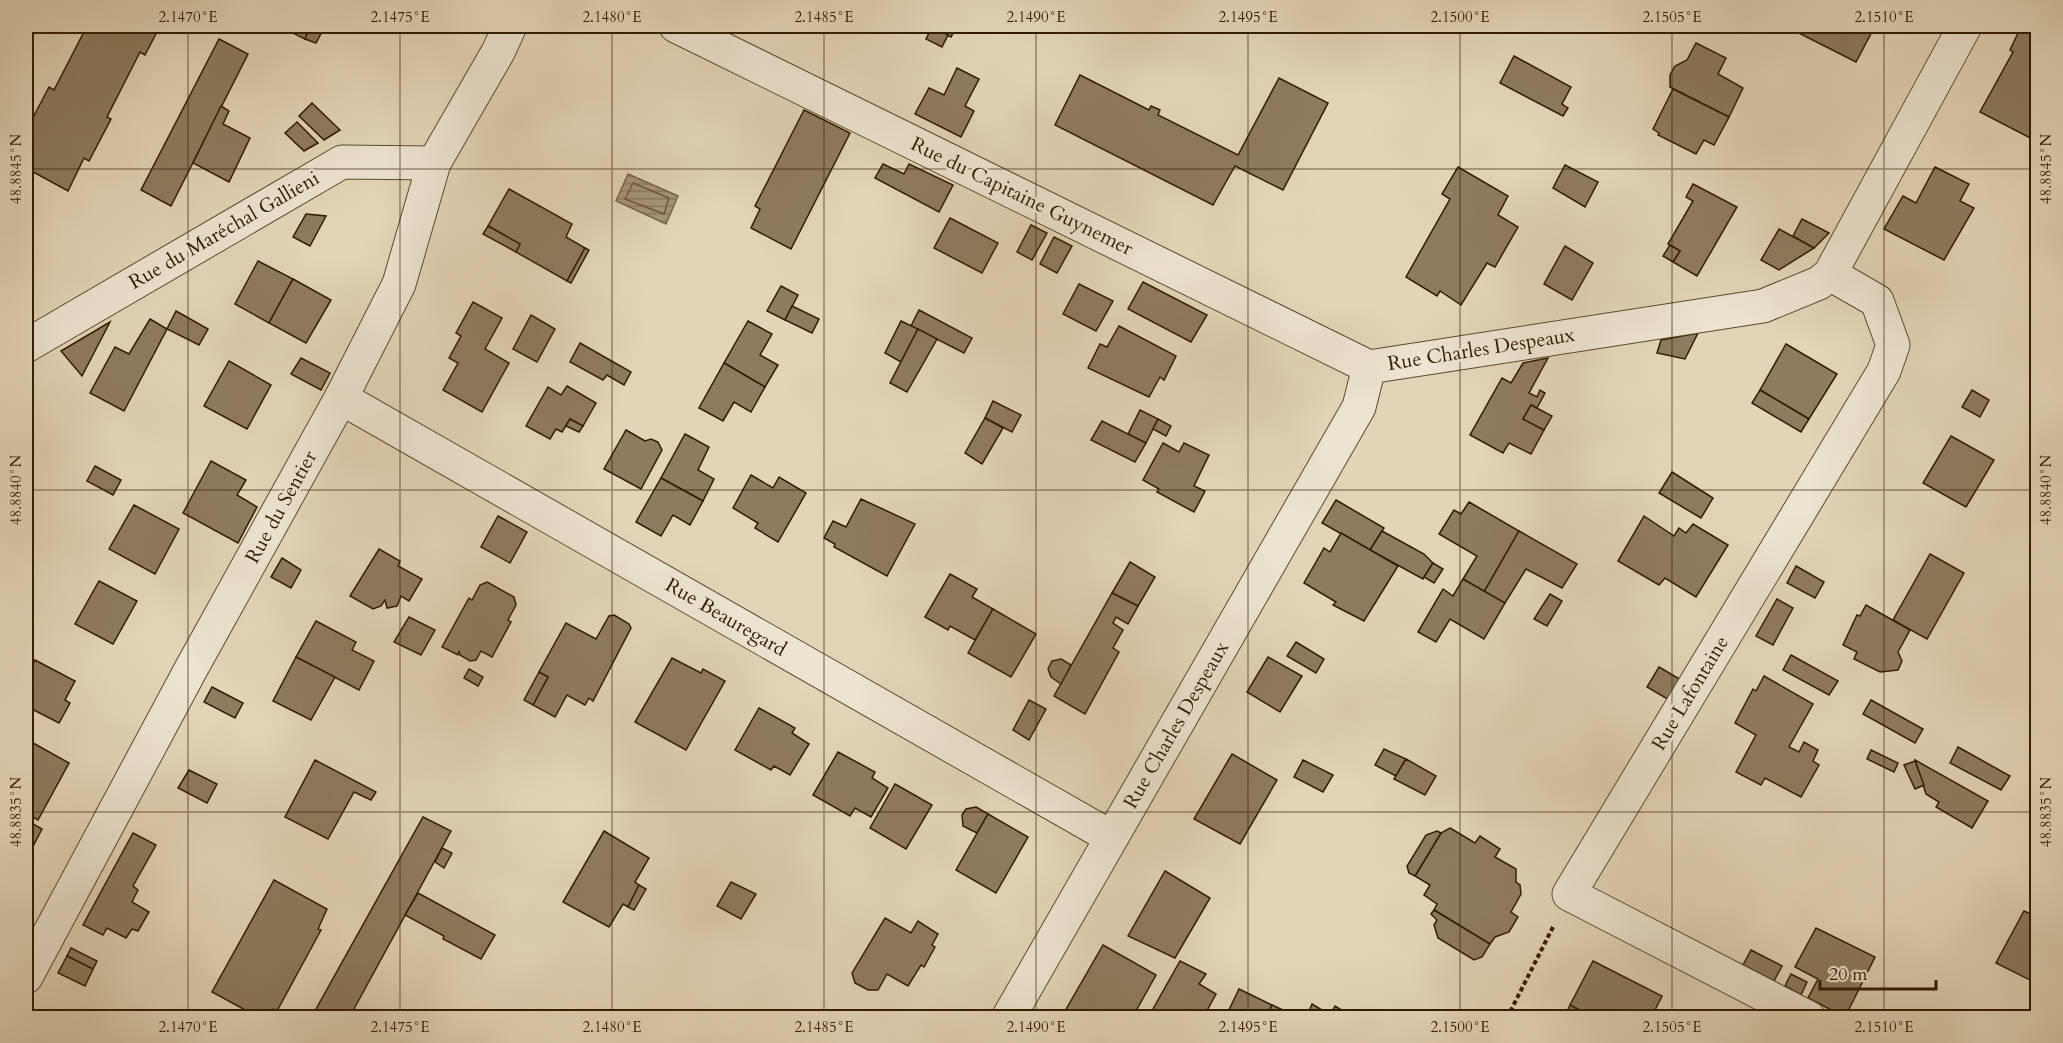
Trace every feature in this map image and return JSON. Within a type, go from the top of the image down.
[{"type":"street","name":"Rue du Sentier","points":[[26,977],[185,679],[341,398],[399,284],[434,163],[498,52],[510,26]]},
{"type":"street","name":"Rue du Capitaine Guynemer","points":[[676,26],[1369,367]]},
{"type":"street","points":[[1830,274],[1965,26]]},
{"type":"street","name":"Rue du Maréchal Gallieni","points":[[26,346],[342,162],[434,163]]},
{"type":"street","name":"Rue Charles Despeaux","points":[[1008,1017],[1359,407],[1369,367],[1763,306],[1819,283],[1830,274]]},
{"type":"street","name":"Rue Lafontaine","points":[[1569,894],[1884,371],[1893,345],[1877,301],[1830,274]]},
{"type":"street","name":"Rue Beauregard","points":[[341,398],[1111,837]]},
{"type":"street","points":[[1569,894],[1809,1017]]},
{"type":"path","points":[[1508,1017],[1569,894]]},
{"type":"water","points":[[628,174],[678,196],[666,224],[616,201]]},
{"type":"building","points":[[87,26],[160,26],[145,55],[140,52],[107,117],[111,119],[89,161],[84,158],[68,191],[26,168],[26,143],[31,132],[27,129],[49,87],[54,90]]},
{"type":"building","points":[[267,26],[311,26],[305,39],[281,27],[275,30]]},
{"type":"building","points":[[311,26],[325,26],[316,43],[305,39]]},
{"type":"building","points":[[928,26],[957,26],[951,37]]},
{"type":"building","points":[[1785,26],[1875,26],[1856,62]]},
{"type":"building","points":[[2028,26],[2038,26],[2038,142],[1980,112],[2013,52],[2010,50],[2021,27],[2025,30]]},
{"type":"building","points":[[932,27],[948,35],[942,47],[926,39]]},
{"type":"building","points":[[219,39],[248,54],[171,206],[141,190]]},
{"type":"building","points":[[1696,43],[1726,58],[1718,74],[1743,88],[1729,117],[1670,87],[1670,75],[1675,66],[1687,60]]},
{"type":"building","points":[[1514,56],[1571,87],[1562,104],[1568,108],[1563,116],[1500,83]]},
{"type":"building","points":[[957,68],[979,79],[965,106],[974,111],[961,137],[915,114],[929,88],[944,95]]},
{"type":"building","points":[[1080,75],[1149,110],[1151,106],[1160,110],[1158,115],[1238,155],[1279,78],[1328,103],[1283,190],[1235,166],[1213,205],[1055,125]]},
{"type":"building","points":[[1673,89],[1729,117],[1714,145],[1704,140],[1696,154],[1658,135],[1659,133],[1653,129]]},
{"type":"building","points":[[312,103],[340,130],[324,140],[299,116]]},
{"type":"building","points":[[221,106],[229,111],[223,124],[250,138],[229,182],[193,163]]},
{"type":"building","points":[[804,110],[850,133],[791,249],[751,228],[760,209],[755,206]]},
{"type":"building","points":[[297,122],[318,143],[304,151],[285,133]]},
{"type":"building","points":[[883,164],[904,174],[909,164],[953,185],[939,212],[875,178]]},
{"type":"building","points":[[1565,165],[1598,182],[1585,207],[1553,188]]},
{"type":"building","points":[[1458,167],[1508,196],[1498,215],[1518,227],[1495,267],[1487,263],[1461,305],[1440,291],[1437,296],[1406,277],[1450,199],[1442,194]]},
{"type":"building","points":[[1935,167],[1969,184],[1960,201],[1974,208],[1944,260],[1884,229],[1903,196],[1916,203]]},
{"type":"building","points":[[1693,184],[1737,207],[1697,276],[1673,262],[1680,251],[1668,244],[1693,201],[1686,197]]},
{"type":"building","points":[[509,189],[572,224],[566,237],[585,248],[567,281],[516,252],[520,244],[488,226]]},
{"type":"building","points":[[306,214],[326,216],[310,246],[293,237]]},
{"type":"building","points":[[950,218],[998,243],[982,273],[934,248]]},
{"type":"building","points":[[1802,219],[1829,233],[1814,248],[1793,236]]},
{"type":"building","points":[[1031,225],[1047,233],[1032,260],[1017,252]]},
{"type":"building","points":[[488,226],[520,244],[516,252],[483,234]]},
{"type":"building","points":[[1779,229],[1814,248],[1779,270],[1761,260]]},
{"type":"building","points":[[1054,237],[1072,246],[1057,273],[1040,264]]},
{"type":"building","points":[[1670,245],[1680,251],[1673,262],[1663,256]]},
{"type":"building","points":[[1565,246],[1593,263],[1572,300],[1544,284]]},
{"type":"building","points":[[585,248],[589,250],[571,283],[567,281]]},
{"type":"building","points":[[258,261],[293,279],[269,323],[235,304]]},
{"type":"building","points":[[293,279],[331,300],[306,343],[269,323]]},
{"type":"building","points":[[1143,282],[1207,315],[1191,342],[1128,309]]},
{"type":"building","points":[[1079,284],[1113,301],[1096,331],[1063,314]]},
{"type":"building","points":[[781,286],[798,295],[785,320],[767,311]]},
{"type":"building","points":[[473,302],[502,318],[485,349],[509,363],[482,412],[443,390],[458,363],[449,358],[461,336],[456,333]]},
{"type":"building","points":[[792,306],[819,319],[812,333],[785,320]]},
{"type":"building","points":[[919,310],[972,338],[964,353],[911,326]]},
{"type":"building","points":[[176,311],[208,329],[199,345],[167,329]]},
{"type":"building","points":[[531,315],[555,329],[537,362],[513,349]]},
{"type":"building","points":[[150,319],[167,329],[124,411],[90,393],[115,347],[129,354]]},
{"type":"building","points":[[748,321],[772,334],[760,355],[778,365],[765,387],[724,363]]},
{"type":"building","points":[[901,321],[918,329],[901,362],[885,353]]},
{"type":"building","points":[[110,322],[82,376],[61,351]]},
{"type":"building","points":[[1119,326],[1176,356],[1164,380],[1160,377],[1149,397],[1088,368],[1100,344],[1107,347]]},
{"type":"building","points":[[918,329],[937,339],[907,392],[890,383]]},
{"type":"building","points":[[1698,333],[1685,359],[1657,353],[1661,340]]},
{"type":"building","points":[[580,343],[631,372],[624,385],[607,375],[603,380],[570,362]]},
{"type":"building","points":[[1786,344],[1837,374],[1809,419],[1760,390]]},
{"type":"building","points":[[301,358],[330,373],[321,390],[291,374]]},
{"type":"building","points":[[1548,358],[1529,393],[1537,397],[1540,390],[1545,393],[1537,408],[1531,405],[1523,419],[1544,430],[1531,454],[1509,443],[1503,453],[1470,435],[1502,378],[1511,383],[1523,363]]},
{"type":"building","points":[[229,361],[271,385],[247,429],[204,406]]},
{"type":"building","points":[[724,363],[765,387],[751,412],[734,402],[723,421],[699,408]]},
{"type":"building","points":[[567,386],[596,403],[583,426],[570,419],[562,432],[556,429],[550,439],[526,426],[548,387],[561,395]]},
{"type":"building","points":[[1760,390],[1809,419],[1801,432],[1752,403]]},
{"type":"building","points":[[1972,390],[1989,400],[1980,417],[1962,407]]},
{"type":"building","points":[[993,401],[1021,415],[1012,432],[985,418]]},
{"type":"building","points":[[1531,405],[1552,416],[1544,430],[1523,419]]},
{"type":"building","points":[[1140,410],[1158,419],[1146,443],[1128,434]]},
{"type":"building","points":[[985,418],[1003,428],[982,464],[965,453]]},
{"type":"building","points":[[570,419],[583,426],[579,432],[566,426]]},
{"type":"building","points":[[1158,419],[1171,426],[1166,436],[1153,429]]},
{"type":"building","points":[[1102,421],[1146,443],[1135,462],[1091,440]]},
{"type":"building","points":[[626,430],[645,441],[651,439],[658,442],[662,450],[641,489],[604,469]]},
{"type":"building","points":[[685,434],[709,447],[698,470],[714,479],[703,501],[661,478]]},
{"type":"building","points":[[1951,436],[1994,460],[1966,507],[1923,483]]},
{"type":"building","points":[[1163,443],[1179,452],[1184,443],[1209,455],[1194,486],[1205,491],[1194,512],[1157,492],[1159,489],[1143,480]]},
{"type":"building","points":[[211,461],[246,480],[237,495],[257,507],[238,543],[183,513]]},
{"type":"building","points":[[95,466],[121,480],[113,495],[87,481]]},
{"type":"building","points":[[1672,472],[1713,498],[1701,518],[1659,493]]},
{"type":"building","points":[[751,475],[773,488],[779,477],[806,493],[778,542],[755,528],[758,523],[733,508]]},
{"type":"building","points":[[661,478],[703,501],[690,525],[673,515],[661,536],[636,522]]},
{"type":"building","points":[[861,499],[915,524],[887,576],[834,547],[835,544],[824,538],[833,521],[846,527]]},
{"type":"building","points":[[1336,500],[1384,528],[1370,550],[1322,523]]},
{"type":"building","points":[[1469,502],[1519,531],[1484,592],[1463,579],[1477,556],[1439,534],[1454,510],[1461,514]]},
{"type":"building","points":[[134,505],[179,529],[155,574],[109,549]]},
{"type":"building","points":[[498,516],[527,532],[510,563],[481,547]]},
{"type":"building","points":[[1644,516],[1674,536],[1679,528],[1686,533],[1693,524],[1728,545],[1696,597],[1665,578],[1659,585],[1618,561]]},
{"type":"building","points":[[1382,531],[1424,554],[1433,563],[1423,579],[1370,550]]},
{"type":"building","points":[[1519,531],[1577,564],[1562,588],[1526,569],[1505,603],[1484,592]]},
{"type":"building","points":[[1341,533],[1398,566],[1364,621],[1333,605],[1336,602],[1304,583],[1324,548],[1330,552]]},
{"type":"building","points":[[379,549],[400,561],[398,566],[422,579],[409,601],[401,596],[397,606],[387,608],[385,600],[381,606],[373,609],[350,596]]},
{"type":"building","points":[[1930,554],[1964,573],[1927,639],[1893,620]]},
{"type":"building","points":[[282,558],[301,570],[291,588],[271,577]]},
{"type":"building","points":[[1130,562],[1155,577],[1138,606],[1112,593]]},
{"type":"building","points":[[1433,563],[1443,569],[1434,583],[1424,577]]},
{"type":"building","points":[[1796,566],[1824,582],[1815,598],[1787,583]]},
{"type":"building","points":[[950,574],[977,589],[972,597],[993,609],[975,640],[950,626],[948,630],[925,617]]},
{"type":"building","points":[[1463,579],[1505,603],[1484,639],[1450,619],[1436,642],[1418,632],[1443,589],[1453,596]]},
{"type":"building","points":[[99,581],[137,601],[113,644],[75,624]]},
{"type":"building","points":[[487,582],[514,597],[516,605],[508,620],[511,622],[492,657],[481,651],[476,660],[470,661],[460,655],[459,651],[458,655],[442,647],[469,598],[472,600],[480,585]]},
{"type":"building","points":[[1112,593],[1138,606],[1128,624],[1116,617],[1113,623],[1123,630],[1113,648],[1119,652],[1085,714],[1054,696]]},
{"type":"building","points":[[1550,594],[1562,601],[1547,626],[1534,619]]},
{"type":"building","points":[[1777,599],[1793,608],[1773,645],[1756,636]]},
{"type":"building","points":[[1866,605],[1910,630],[1898,652],[1902,661],[1898,670],[1880,672],[1854,659],[1857,652],[1843,645],[1857,615],[1860,616]]},
{"type":"building","points":[[993,609],[1036,634],[1011,677],[968,653]]},
{"type":"building","points":[[614,615],[629,624],[631,628],[593,701],[589,698],[585,705],[567,695],[555,717],[533,705],[548,677],[539,672],[566,623],[596,639],[609,616]]},
{"type":"building","points":[[409,617],[435,630],[421,655],[394,642]]},
{"type":"building","points":[[316,621],[356,642],[352,650],[374,661],[359,690],[296,657]]},
{"type":"building","points":[[1296,642],[1324,659],[1316,673],[1287,656]]},
{"type":"building","points":[[1791,655],[1838,681],[1829,695],[1783,670]]},
{"type":"building","points":[[296,657],[335,677],[311,720],[273,701]]},
{"type":"building","points":[[1268,657],[1302,676],[1280,712],[1247,692]]},
{"type":"building","points":[[672,658],[701,673],[703,669],[725,681],[686,750],[635,722]]},
{"type":"building","points":[[1061,659],[1071,665],[1061,684],[1051,677],[1048,669],[1052,661]]},
{"type":"building","points":[[35,660],[75,681],[65,700],[70,703],[59,723],[26,706],[26,679]]},
{"type":"building","points":[[1659,667],[1688,684],[1676,704],[1647,687]]},
{"type":"building","points":[[469,669],[483,677],[478,686],[464,678]]},
{"type":"building","points":[[539,672],[548,677],[533,705],[524,700]]},
{"type":"building","points":[[1764,676],[1813,704],[1789,747],[1799,752],[1804,742],[1818,750],[1813,761],[1819,765],[1801,797],[1765,778],[1761,785],[1736,772],[1756,735],[1735,723],[1753,689],[1756,691]]},
{"type":"building","points":[[212,687],[243,703],[235,718],[204,702]]},
{"type":"building","points":[[1029,700],[1046,709],[1029,740],[1013,730]]},
{"type":"building","points":[[1871,700],[1923,729],[1915,743],[1863,714]]},
{"type":"building","points":[[759,708],[795,728],[792,733],[809,744],[790,775],[774,766],[771,770],[735,750]]},
{"type":"building","points":[[26,739],[69,763],[38,820],[26,813]]},
{"type":"building","points":[[1958,747],[2010,776],[2001,790],[1950,763]]},
{"type":"building","points":[[1384,749],[1406,759],[1396,776],[1375,765]]},
{"type":"building","points":[[1871,750],[1898,763],[1894,772],[1867,759]]},
{"type":"building","points":[[838,752],[875,772],[872,778],[888,788],[871,817],[855,808],[850,816],[813,795]]},
{"type":"building","points":[[1232,754],[1277,780],[1240,844],[1194,819]]},
{"type":"building","points":[[1406,759],[1436,776],[1425,795],[1394,779]]},
{"type":"building","points":[[315,760],[376,792],[371,800],[354,792],[328,839],[285,817]]},
{"type":"building","points":[[1303,760],[1333,775],[1323,792],[1294,777]]},
{"type":"building","points":[[1915,760],[1988,801],[1972,828],[1936,807],[1939,802],[1926,794]]},
{"type":"building","points":[[1915,761],[1924,785],[1915,789],[1904,765]]},
{"type":"building","points":[[189,770],[217,784],[207,803],[178,788]]},
{"type":"building","points":[[895,784],[932,805],[906,849],[870,828]]},
{"type":"building","points":[[976,807],[988,814],[977,833],[963,826],[962,815],[966,809]]},
{"type":"building","points":[[988,814],[1028,837],[996,893],[956,870]]},
{"type":"building","points":[[423,817],[451,831],[349,1018],[311,1018]]},
{"type":"building","points":[[26,820],[42,829],[29,854],[26,852]]},
{"type":"building","points":[[1450,828],[1475,843],[1480,836],[1500,849],[1495,857],[1516,869],[1516,882],[1520,885],[1521,894],[1511,912],[1518,917],[1509,932],[1495,937],[1490,944],[1434,910],[1437,904],[1424,895],[1430,885],[1415,876],[1441,833]]},
{"type":"building","points":[[604,831],[649,858],[635,882],[639,885],[628,907],[623,904],[609,927],[563,902]]},
{"type":"building","points":[[1437,831],[1441,833],[1415,876],[1409,873],[1407,866],[1426,835]]},
{"type":"building","points":[[133,833],[156,845],[133,886],[138,890],[132,902],[149,912],[138,931],[132,929],[126,938],[107,928],[103,935],[83,925]]},
{"type":"building","points":[[442,848],[452,853],[444,868],[435,862]]},
{"type":"building","points":[[1165,871],[1210,898],[1175,958],[1128,936]]},
{"type":"building","points":[[274,880],[327,909],[318,929],[321,930],[277,1011],[273,1009],[268,1018],[260,1018],[212,992]]},
{"type":"building","points":[[731,882],[756,894],[741,919],[717,906]]},
{"type":"building","points":[[639,885],[646,889],[634,910],[628,907]]},
{"type":"building","points":[[418,893],[495,935],[481,959],[405,915]]},
{"type":"building","points":[[1434,910],[1490,944],[1482,957],[1474,960],[1438,938],[1434,925],[1437,920],[1431,914]]},
{"type":"building","points":[[2024,911],[2038,917],[2038,984],[1996,963]]},
{"type":"building","points":[[885,918],[911,933],[918,921],[938,934],[932,945],[935,947],[924,967],[921,965],[908,986],[887,974],[878,990],[868,990],[855,983],[852,973]]},
{"type":"building","points":[[1816,928],[1875,957],[1845,1017],[1808,998],[1818,979],[1795,967]]},
{"type":"building","points":[[1103,945],[1156,975],[1132,1018],[1061,1018]]},
{"type":"building","points":[[71,948],[97,961],[93,969],[67,956]]},
{"type":"building","points":[[1751,950],[1782,966],[1774,981],[1743,965]]},
{"type":"building","points":[[67,956],[93,969],[85,986],[58,973]]},
{"type":"building","points":[[1180,961],[1206,974],[1199,984],[1216,994],[1203,1018],[1152,1018],[1149,1016]]},
{"type":"building","points":[[1593,961],[1662,996],[1651,1018],[1594,1018],[1570,1005]]},
{"type":"building","points":[[1791,974],[1807,982],[1801,995],[1785,986]]},
{"type":"building","points":[[1239,989],[1272,1005],[1266,1018],[1225,1018]]},
{"type":"building","points":[[1312,1004],[1330,1015],[1335,1006],[1355,1018],[1306,1018]]},
{"type":"building","points":[[1272,1005],[1300,1018],[1266,1018]]},
{"type":"building","points":[[1570,1005],[1594,1018],[1564,1018]]}]
